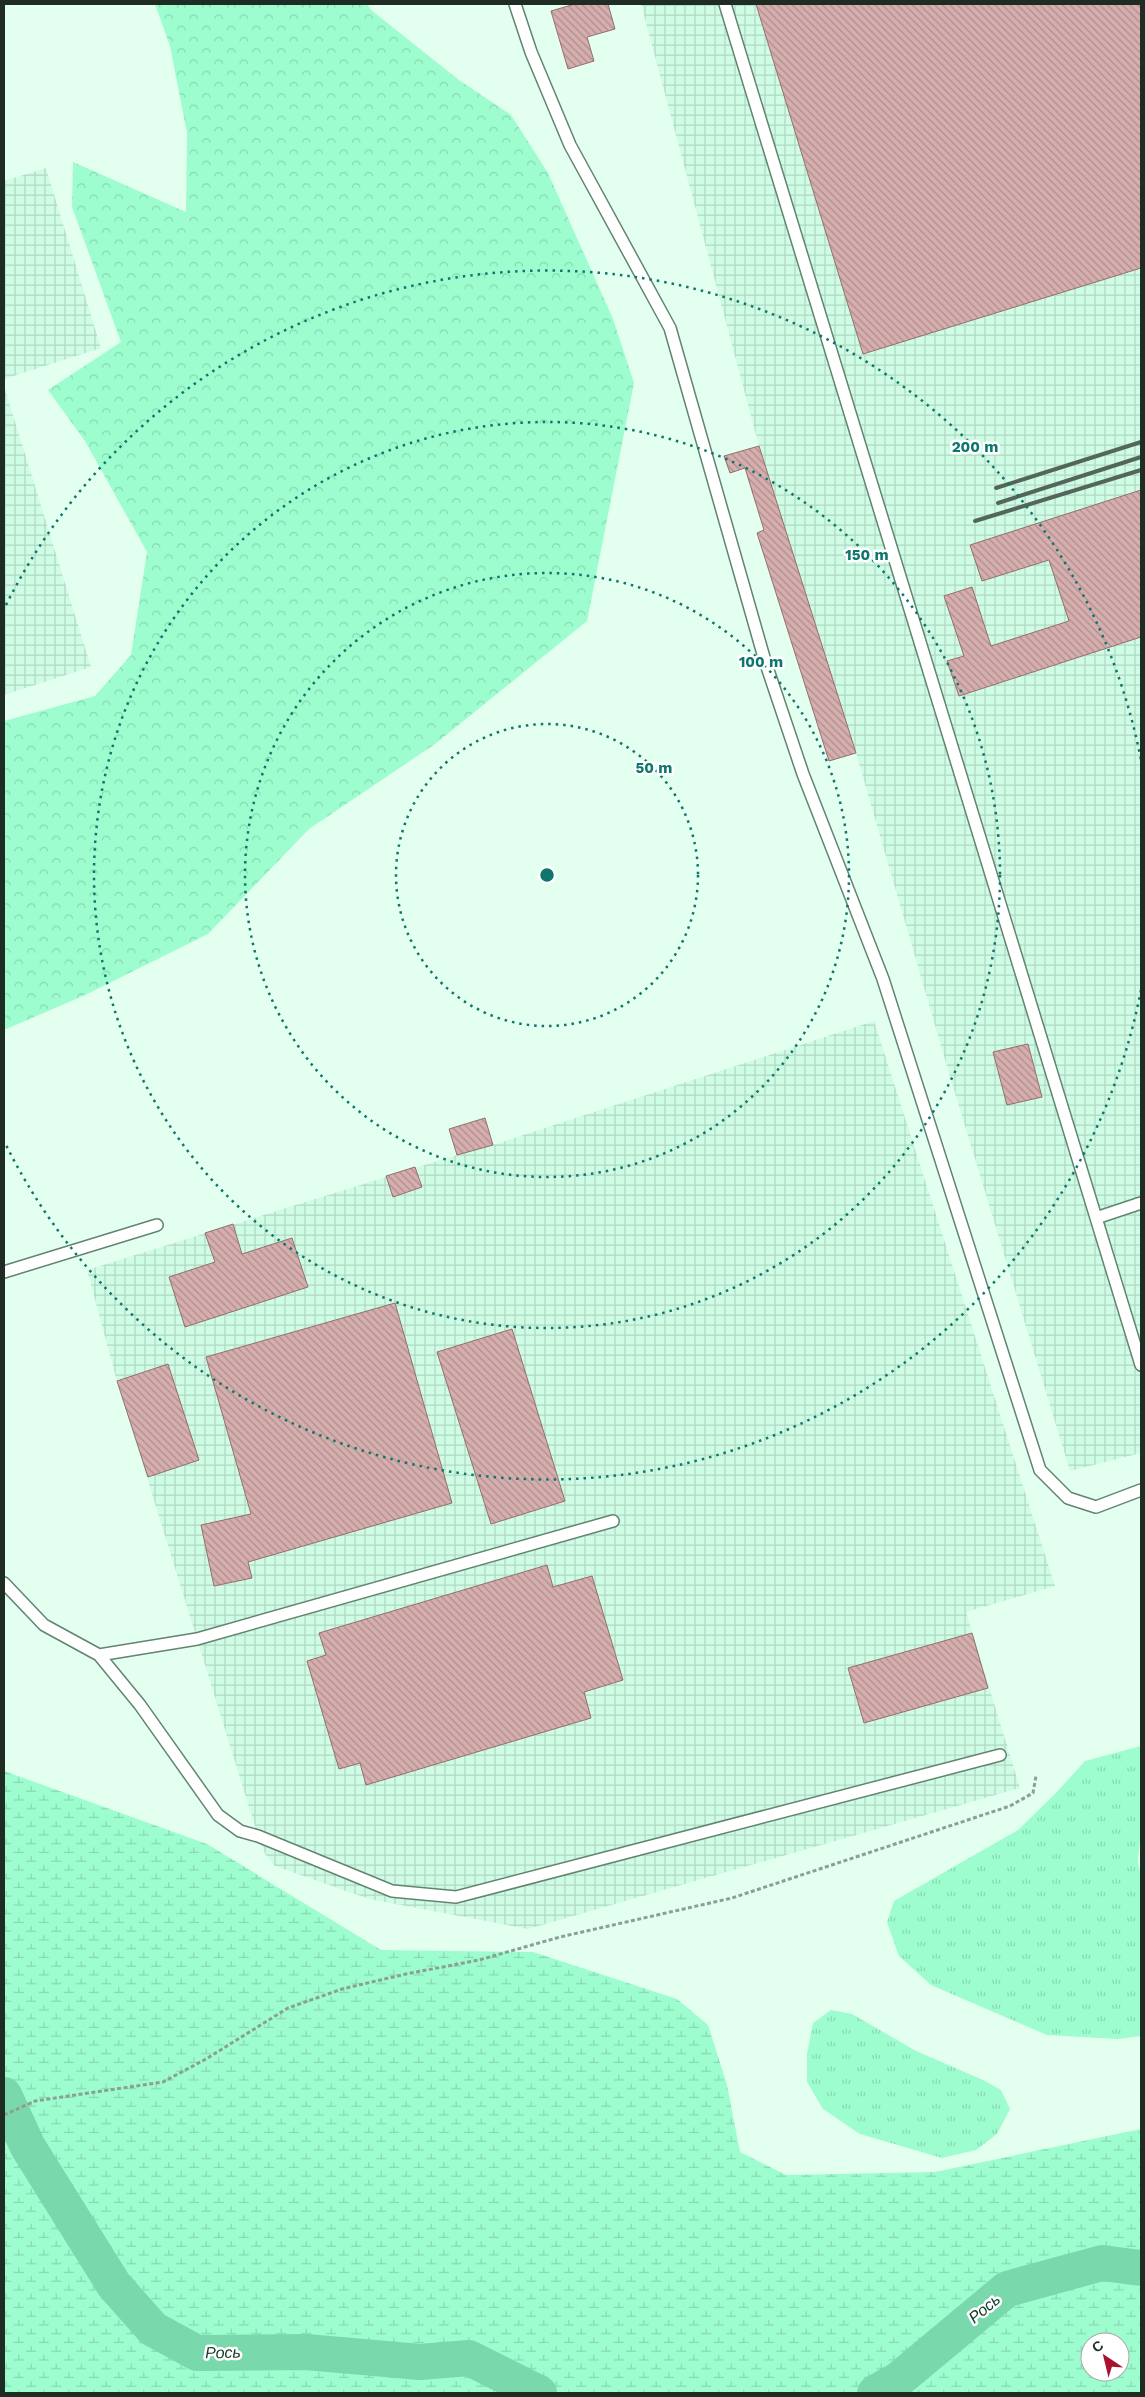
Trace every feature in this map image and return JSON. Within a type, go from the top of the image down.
[{"type":"lane","points":[[515,4],[531,52],[570,145],[670,328],[765,661],[802,774],[883,979],[1040,1470],[1068,1498],[1096,1507],[1141,1490]]},
{"type":"lane","points":[[724,4],[1141,1365]]},
{"type":"lane","points":[[1096,1218],[1141,1203]]},
{"type":"lane","points":[[4,1272],[157,1225]]},
{"type":"lane","points":[[99,1655],[197,1639],[613,1521]]},
{"type":"lane","points":[[4,1582],[44,1625],[99,1655],[140,1705],[218,1815],[240,1831],[258,1836],[392,1891],[456,1897],[1000,1755]]},
{"type":"path","points":[[4,2115],[35,2101],[163,2082],[206,2059],[288,2008],[342,1989],[479,1960],[560,1937],[732,1898],[1010,1806],[1033,1793],[1036,1776]]},
{"type":"shaded area","points":[[641,4],[1141,4],[1141,1453],[1070,1471],[948,1070],[856,753],[759,446]]},
{"type":"shaded area","points":[[46,168],[101,348],[4,379],[4,181]]},
{"type":"shaded area","points":[[4,386],[91,667],[4,695]]},
{"type":"shaded area","points":[[874,1021],[1055,1586],[966,1612],[1020,1788],[528,1929],[369,1899],[275,1866],[265,1854],[254,1823],[117,1381],[87,1270],[457,1155],[449,1129],[485,1118],[493,1145]]},
{"type":"green space","points":[[155,4],[367,4],[371,10],[459,80],[511,115],[548,173],[613,319],[634,383],[587,621],[435,744],[309,829],[208,934],[83,996],[4,1030],[4,721],[95,696],[131,655],[147,552],[85,441],[48,390],[121,342],[72,207],[73,162],[186,212],[187,133],[170,46]]},
{"type":"green space","points":[[1141,1746],[1141,1828],[1138,1861],[1141,1878],[1141,2036],[1118,2039],[1047,2035],[931,1985],[899,1956],[887,1922],[894,1901],[1018,1830],[1085,1761]]},
{"type":"green space","points":[[4,1771],[207,1844],[381,1950],[533,1952],[677,1999],[708,2025],[727,2085],[740,2152],[786,2175],[935,2172],[1141,2129],[1141,2393],[4,2393]]},
{"type":"green space","points":[[831,2010],[852,2014],[916,2051],[983,2080],[1001,2090],[1010,2109],[997,2134],[976,2150],[942,2158],[860,2134],[823,2109],[807,2082],[807,2054],[813,2023]]},
{"type":"building","points":[[575,4],[608,4],[615,29],[587,37],[594,61],[568,69],[551,11]]},
{"type":"building","points":[[756,4],[1141,4],[1141,268],[863,354]]},
{"type":"building","points":[[759,446],[856,753],[829,761],[757,533],[764,530],[745,468],[730,473],[724,456]]},
{"type":"building","points":[[1141,490],[1141,637],[959,696],[947,661],[964,656],[944,596],[972,587],[991,646],[1069,621],[1049,560],[982,581],[970,545]]},
{"type":"building","points":[[1028,1044],[1042,1097],[1007,1105],[993,1052]]},
{"type":"building","points":[[485,1118],[493,1145],[457,1155],[449,1129]]},
{"type":"building","points":[[415,1167],[422,1187],[393,1197],[386,1176]]},
{"type":"building","points":[[233,1224],[242,1254],[292,1238],[308,1287],[185,1327],[169,1277],[215,1262],[205,1233]]},
{"type":"building","points":[[395,1303],[452,1503],[248,1562],[252,1578],[214,1586],[201,1525],[251,1514],[206,1357]]},
{"type":"building","points":[[512,1329],[565,1501],[491,1524],[437,1352]]},
{"type":"building","points":[[168,1364],[199,1460],[148,1477],[117,1381]]},
{"type":"building","points":[[547,1565],[553,1587],[592,1576],[623,1680],[584,1692],[591,1718],[366,1785],[360,1763],[339,1769],[307,1661],[326,1655],[319,1633]]},
{"type":"building","points":[[972,1633],[988,1688],[864,1723],[848,1668]]},
{"type":"waterway","name":"Рось","points":[[4,2095],[28,2147],[114,2285],[153,2329],[197,2353],[306,2352],[420,2362],[469,2358],[539,2393]]},
{"type":"waterway","name":"Рось","points":[[875,2393],[898,2380],[1007,2289],[1102,2263],[1141,2268]]},
{"type":"railway","points":[[996,488],[1141,442]]},
{"type":"railway","points":[[998,503],[1141,457]]},
{"type":"railway","points":[[975,521],[1141,470]]}]
